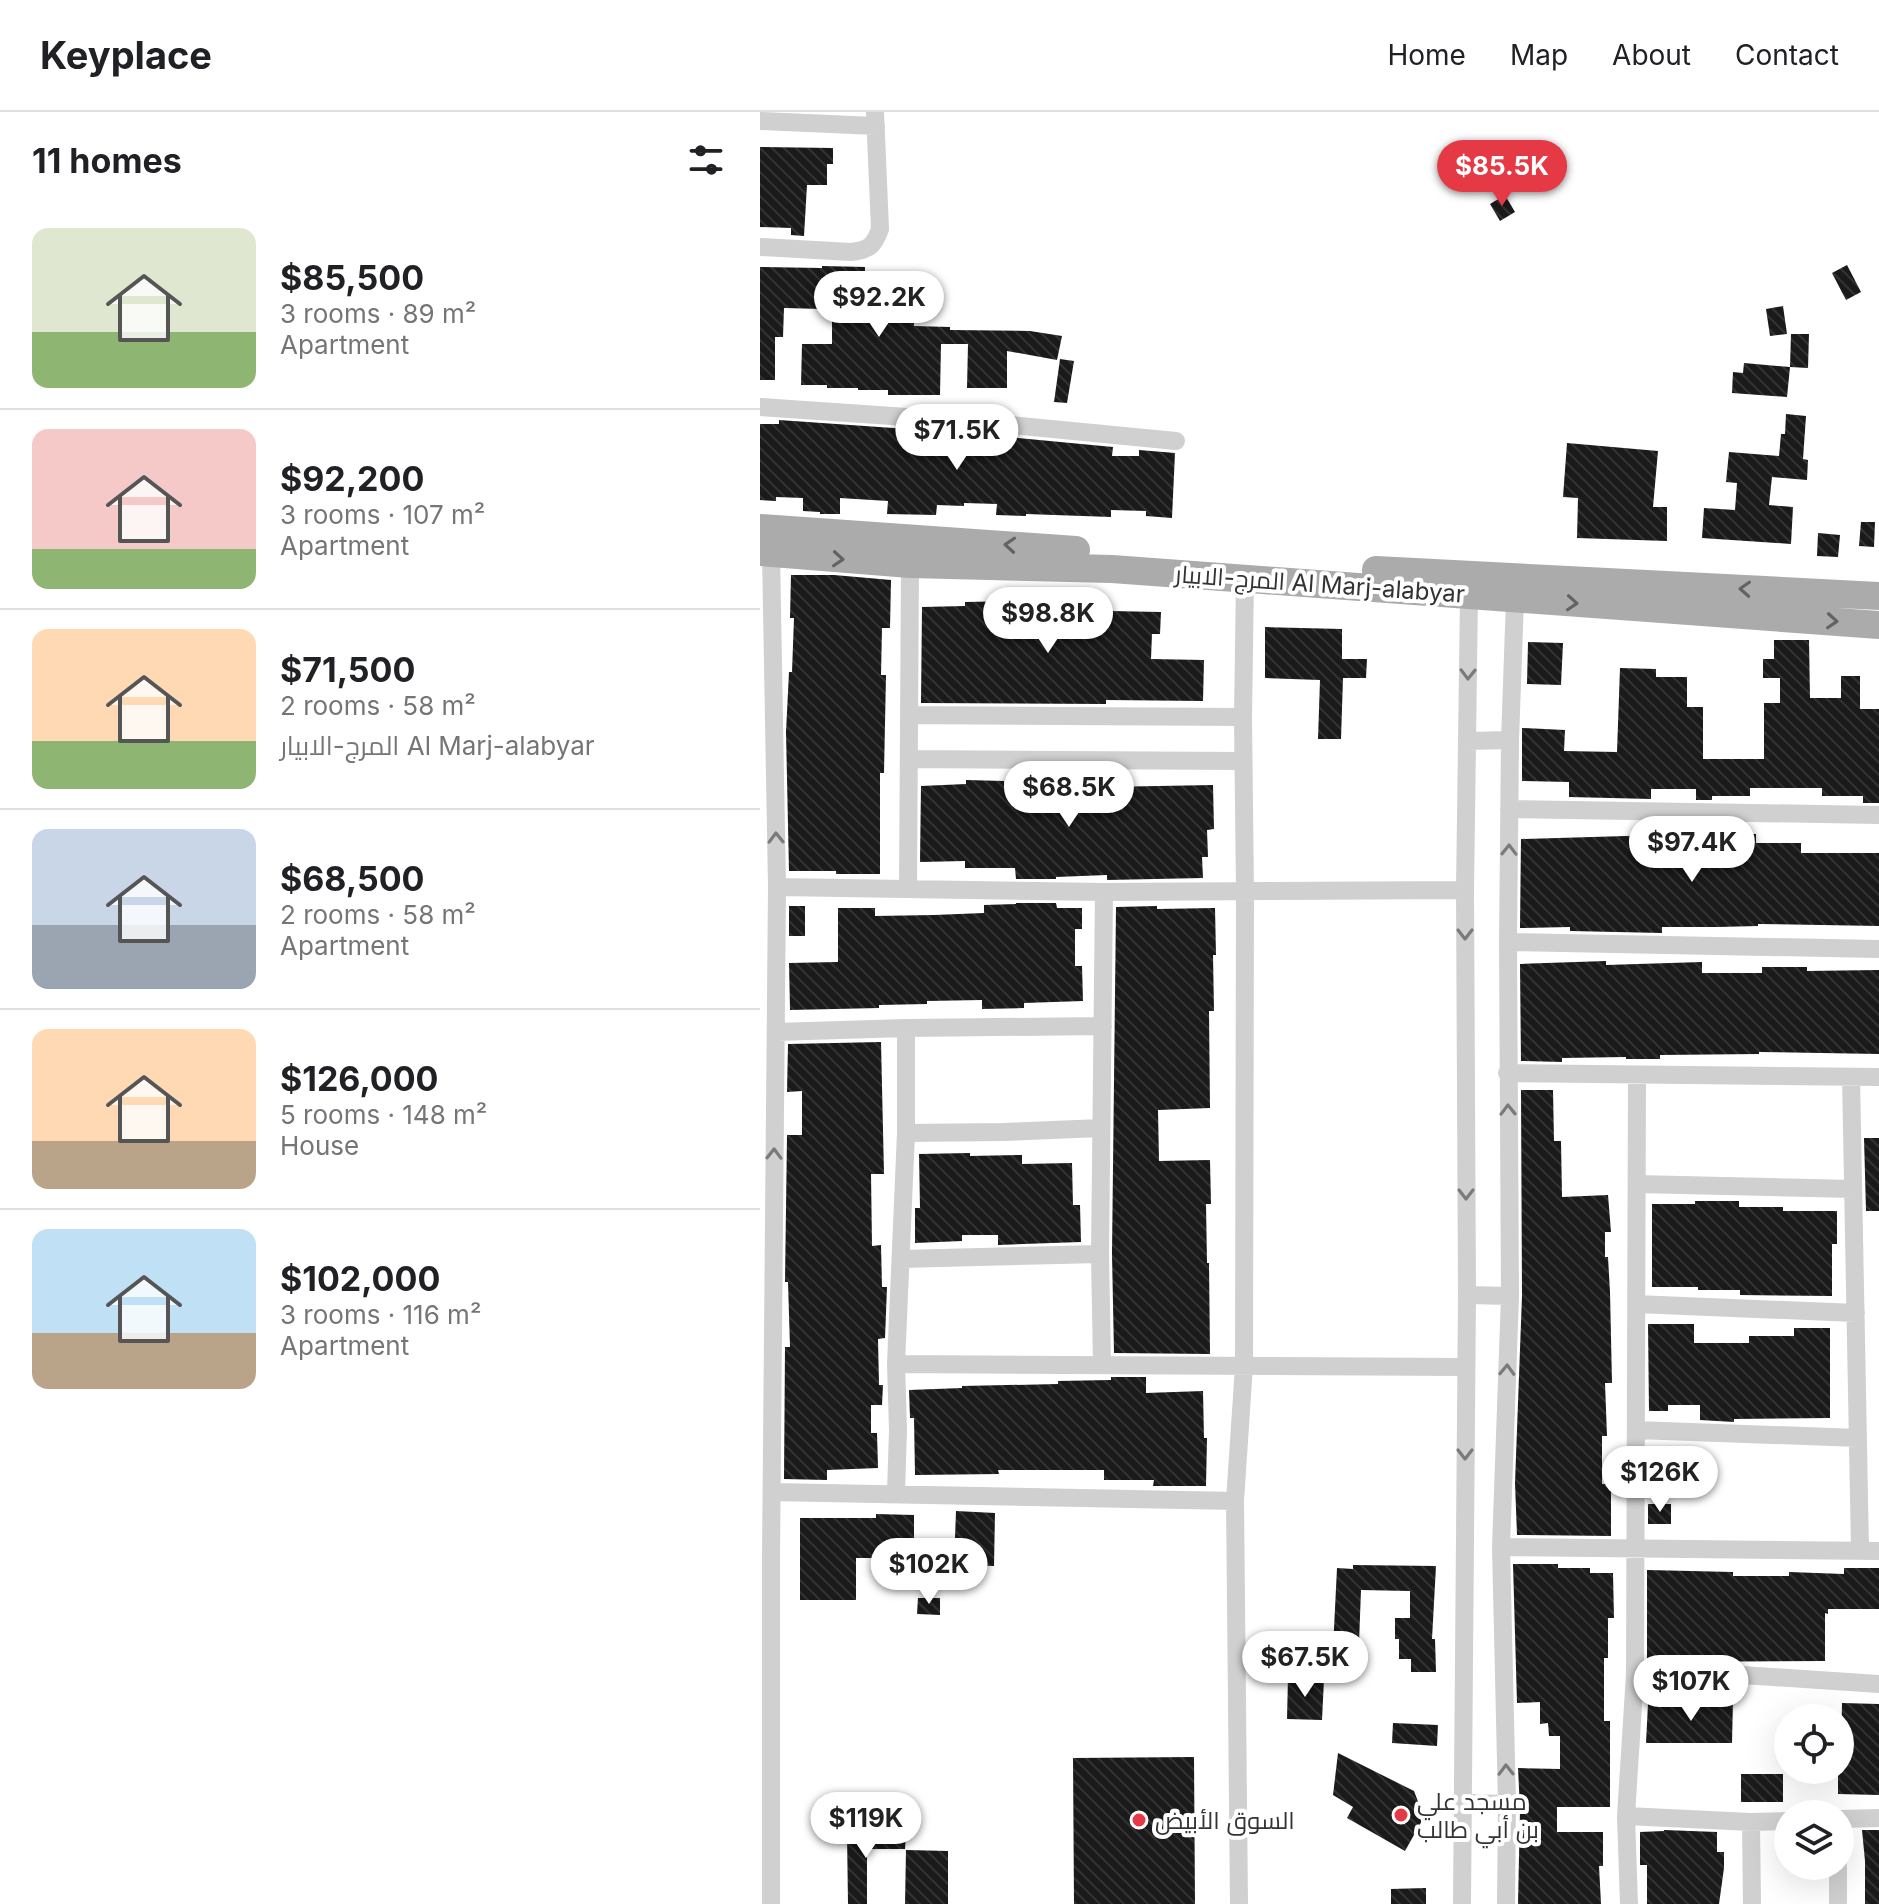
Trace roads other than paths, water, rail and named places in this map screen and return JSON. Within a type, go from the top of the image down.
[{"type":"main road","name":"المرج-الابيار Al Marj-alabyar","points":[[764,545],[910,564],[1112,569],[1879,625]]},
{"type":"main road","name":"المرج-الابيار Al Marj-alabyar","points":[[764,545],[1370,570],[1879,596]]},
{"type":"street","points":[[760,121],[876,119],[880,229],[875,244],[866,250],[851,252],[760,247]]},
{"type":"street","points":[[760,407],[980,422],[1176,441]]},
{"type":"street","points":[[764,545],[777,887],[776,1032],[767,1219],[772,1492],[766,1556],[771,1904]]},
{"type":"street","points":[[908,889],[910,564]]},
{"type":"street","points":[[1239,1904],[1235,1501],[1244,1366],[1245,578]]},
{"type":"street","points":[[1462,1904],[1467,1295],[1465,890],[1469,596]]},
{"type":"street","points":[[1506,1904],[1507,1804],[1501,1547],[1510,1296],[1507,1073],[1510,740],[1515,599]]},
{"type":"street","points":[[909,715],[1243,717]]},
{"type":"street","points":[[1467,741],[1510,740]]},
{"type":"street","points":[[909,759],[1243,761]]},
{"type":"street","points":[[1509,809],[1879,815]]},
{"type":"street","points":[[777,887],[1104,892],[1465,890]]},
{"type":"street","points":[[1102,1365],[1100,1254],[1104,892]]},
{"type":"street","points":[[1508,942],[1879,949]]},
{"type":"street","points":[[776,1032],[1103,1026]]},
{"type":"street","points":[[896,1493],[896,1364],[906,1133],[906,1028]]},
{"type":"street","points":[[1507,1073],[1879,1077]]},
{"type":"street","points":[[1629,1904],[1626,1816],[1635,1674],[1637,1075]]},
{"type":"street","points":[[1501,1547],[1870,1551],[1858,1438],[1851,1077]]},
{"type":"street","points":[[906,1133],[1101,1128]]},
{"type":"street","points":[[1637,1184],[1853,1189]]},
{"type":"street","points":[[901,1259],[1100,1254]]},
{"type":"street","points":[[1467,1295],[1510,1296]]},
{"type":"street","points":[[1636,1304],[1856,1313]]},
{"type":"street","points":[[896,1364],[1465,1367]]},
{"type":"street","points":[[1636,1430],[1858,1438]]},
{"type":"street","points":[[772,1492],[1235,1501]]},
{"type":"street","points":[[1635,1674],[1712,1673],[1879,1684]]},
{"type":"street","points":[[1463,1803],[1507,1804]]},
{"type":"street","points":[[1626,1816],[1774,1821]]},
{"type":"street","points":[[1854,1819],[1879,1818]]},
{"type":"street","points":[[1751,1822],[1752,1904]]},
{"type":"street","points":[[1838,1880],[1838,1904]]},
{"type":"place","name":"مسجد علي بن أبي طالب","points":[[1401,1815]]},
{"type":"place","name":"السوق الأبيض","points":[[1139,1820]]}]
